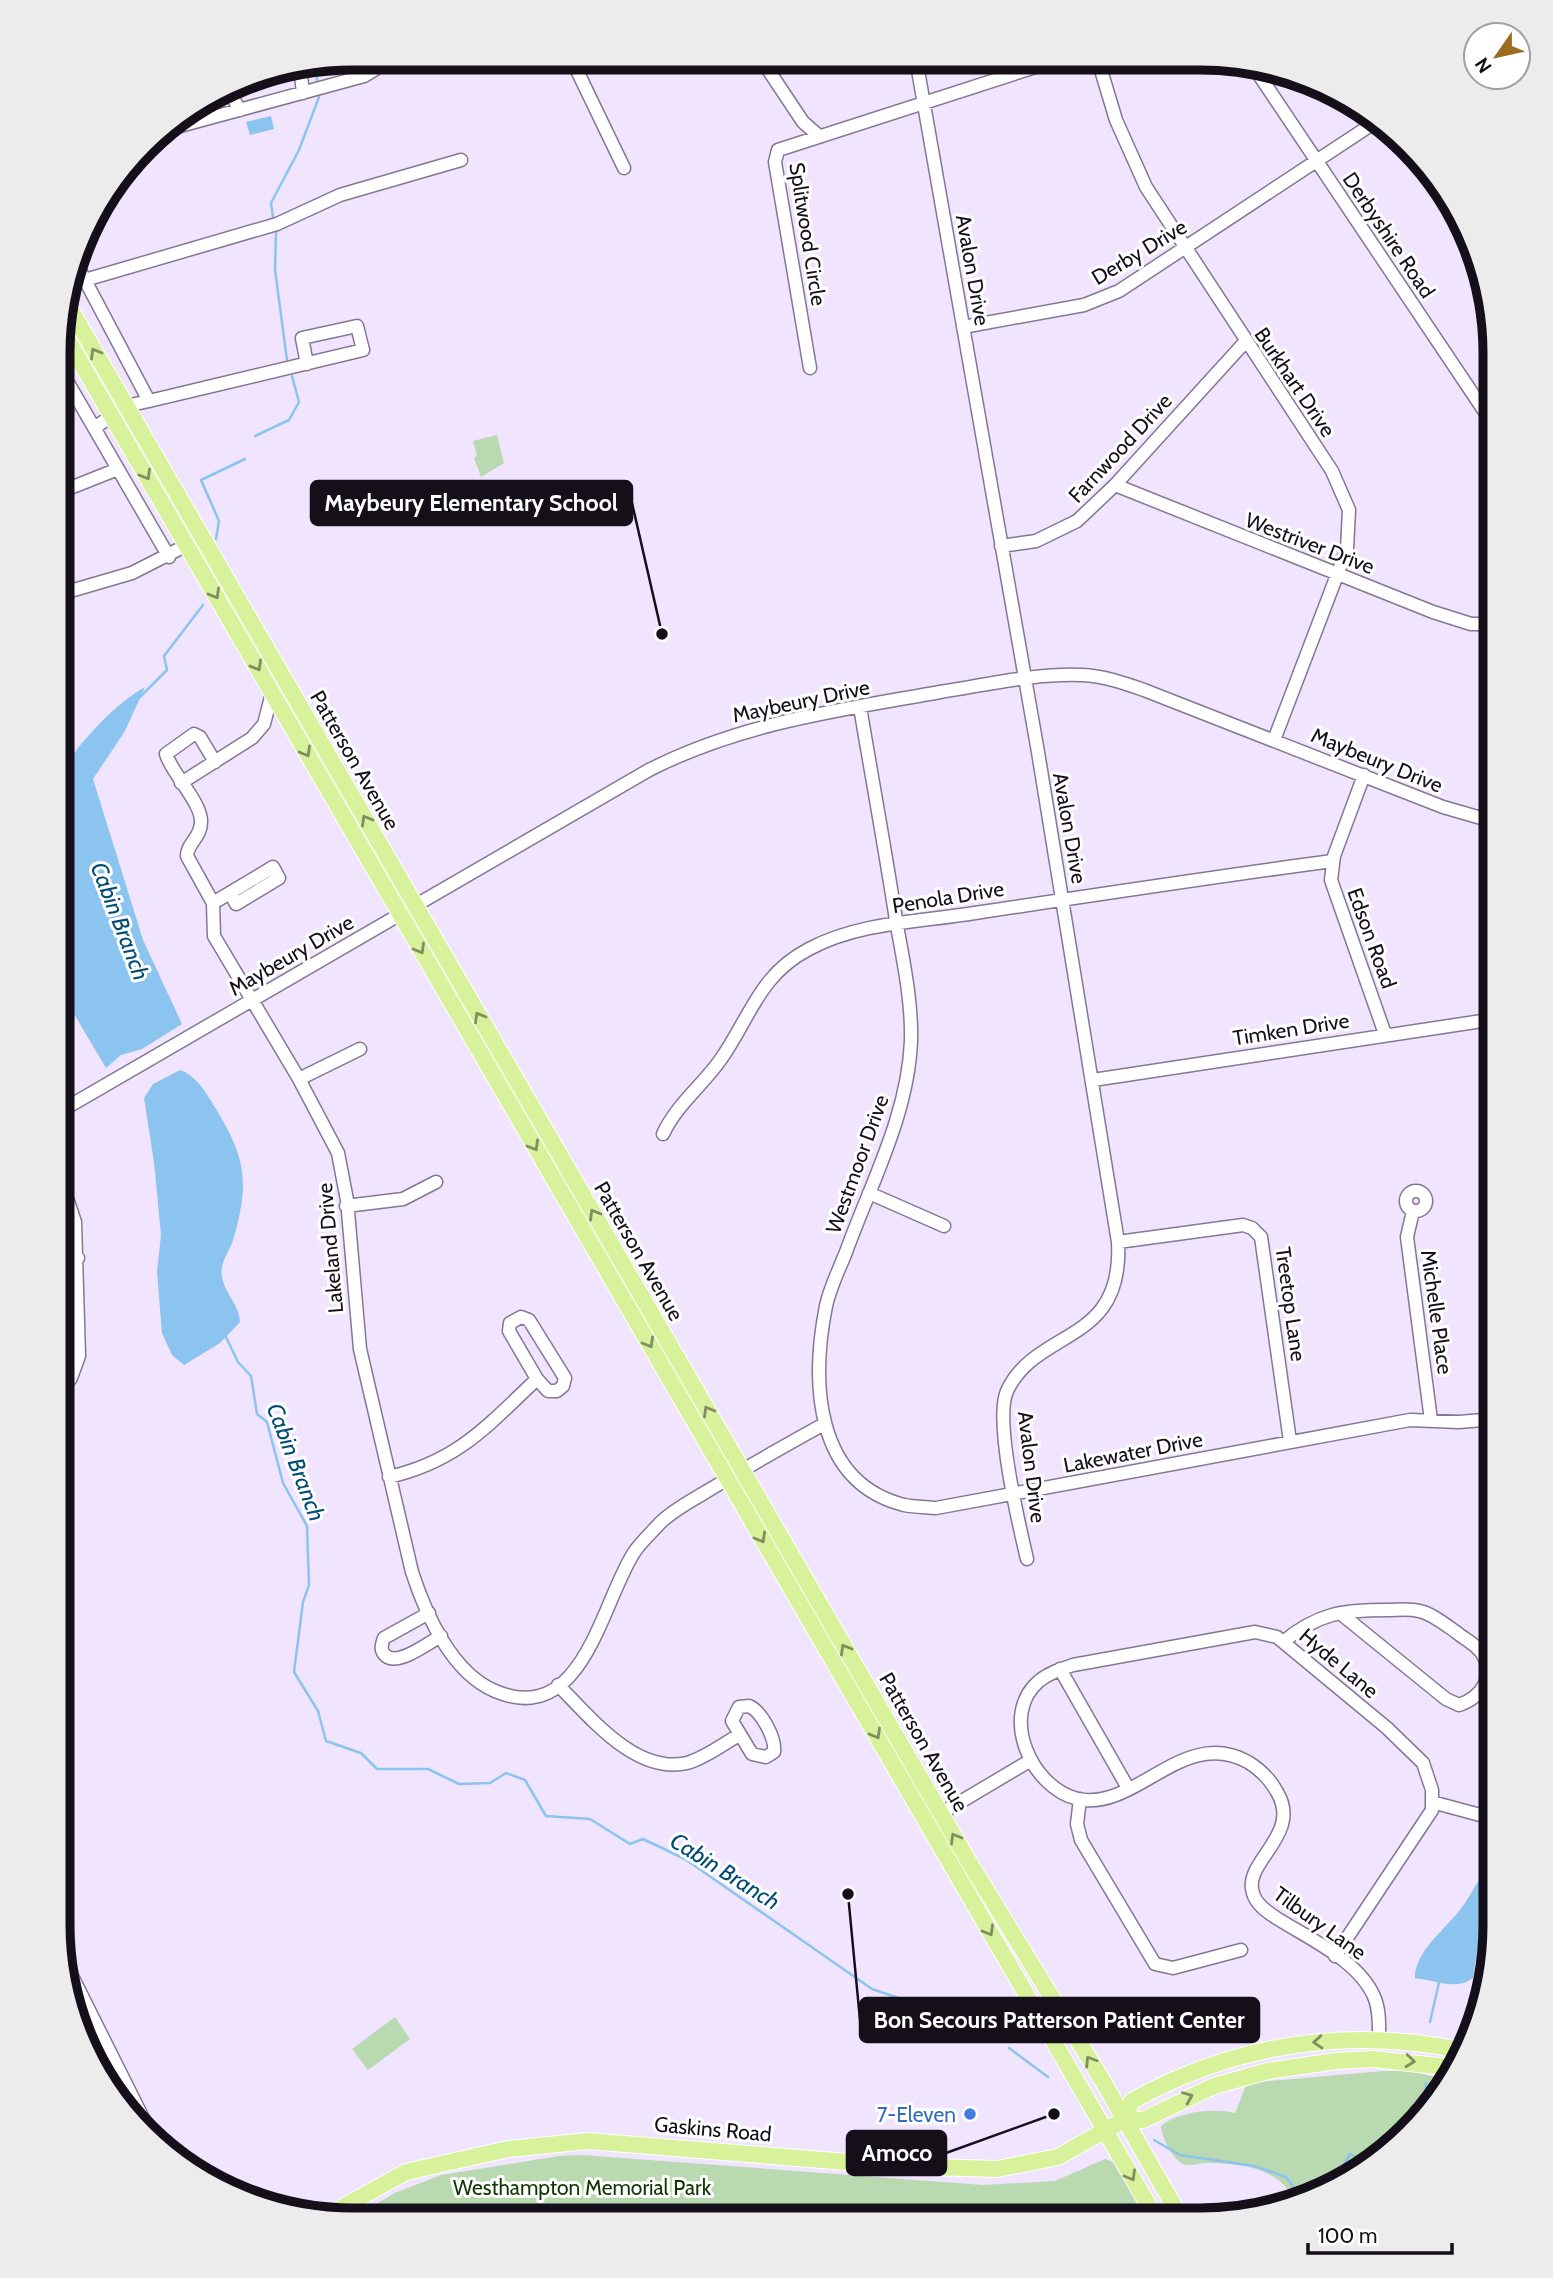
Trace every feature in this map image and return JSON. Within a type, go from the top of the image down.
[{"type":"main road","name":"Patterson Avenue","points":[[72,313],[941,1814],[1125,2119],[1175,2208]]},
{"type":"main road","name":"Patterson Avenue","points":[[70,345],[1150,2208]]},
{"type":"main road","points":[[1445,2067],[1373,2059],[1301,2065],[1230,2080],[1181,2099],[1143,2120],[1125,2119],[1132,2101],[1194,2070],[1219,2061],[1296,2044],[1379,2040],[1454,2050]]},
{"type":"main road","name":"Gaskins Road","points":[[342,2207],[406,2172],[474,2155],[556,2143],[588,2141],[896,2166],[981,2169],[1014,2167],[1058,2157],[1125,2119]]},
{"type":"street","points":[[186,124],[370,74],[372,70]]},
{"type":"street","points":[[577,70],[624,168]]},
{"type":"street","points":[[768,70],[803,122],[819,136],[838,133],[1026,70]]},
{"type":"street","name":"Avalon Drive","points":[[918,70],[1063,900],[1118,1242],[1117,1273],[1100,1311],[1075,1334],[1024,1367],[1006,1392],[1002,1419],[1027,1559]]},
{"type":"street","name":"Burkhart Drive","points":[[1101,70],[1133,164],[1345,496],[1350,532],[1339,574],[1273,740]]},
{"type":"street","points":[[301,74],[303,93]]},
{"type":"street","name":"Derbyshire Road","points":[[1259,76],[1483,410]]},
{"type":"street","points":[[232,97],[240,110]]},
{"type":"street","name":"Derby Drive","points":[[963,327],[1098,300],[1133,283],[1369,126]]},
{"type":"street","name":"Splitwood Circle","points":[[810,368],[775,162],[778,150],[819,136]]},
{"type":"street","points":[[79,282],[277,224],[340,195],[461,160]]},
{"type":"street","points":[[82,273],[149,401]]},
{"type":"street","points":[[94,428],[126,406],[149,401],[363,351],[357,326],[302,338],[307,364]]},
{"type":"street","name":"Farnwood Drive","points":[[1001,546],[1025,544],[1054,535],[1077,521],[1115,485],[1245,342]]},
{"type":"street","points":[[70,393],[94,428],[169,557]]},
{"type":"street","points":[[70,488],[118,469]]},
{"type":"street","name":"Westriver Drive","points":[[1115,485],[1460,621],[1483,623]]},
{"type":"street","points":[[70,591],[132,573],[169,557],[187,545]]},
{"type":"street","name":"Maybeury Drive","points":[[70,1106],[678,755],[761,725],[1024,680],[1085,675],[1114,680],[1443,807],[1483,819]]},
{"type":"street","points":[[181,783],[253,738],[262,728],[272,693]]},
{"type":"street","name":"Westmoor Drive","points":[[824,1424],[820,1355],[826,1306],[896,1123],[908,1071],[910,1009],[860,707]]},
{"type":"street","name":"Lakeland Drive","points":[[215,762],[200,737],[194,734],[166,754],[201,821],[200,834],[188,848],[187,856],[213,904],[214,936],[254,1000],[338,1153],[346,1206],[359,1349],[412,1572],[441,1636],[469,1675],[493,1691],[517,1697],[532,1696],[558,1685]]},
{"type":"street","name":"Edson Road","points":[[1364,775],[1332,862],[1331,880],[1385,1034]]},
{"type":"street","name":"Penola Drive","points":[[663,1133],[672,1114],[722,1057],[761,990],[789,962],[833,938],[897,925],[1332,862]]},
{"type":"street","points":[[213,904],[230,893]]},
{"type":"street","name":"Timken Drive","points":[[1093,1080],[1483,1021]]},
{"type":"street","points":[[299,1079],[360,1049]]},
{"type":"street","points":[[346,1206],[403,1199],[436,1182]]},
{"type":"street","points":[[869,1193],[944,1226]]},
{"type":"street","points":[[70,1207],[75,1222],[78,1258],[78,1362],[70,1379]]},
{"type":"street","name":"Michelle Place","points":[[1413,1211],[1407,1237],[1432,1420]]},
{"type":"street","name":"Treetop Lane","points":[[1118,1242],[1243,1225],[1252,1228],[1261,1237],[1290,1441]]},
{"type":"street","points":[[70,1258],[78,1258]]},
{"type":"street","points":[[517,1317],[529,1320],[565,1382],[560,1389],[552,1392],[537,1380],[509,1331],[510,1323],[517,1317]]},
{"type":"street","points":[[389,1477],[436,1464],[459,1450],[537,1380]]},
{"type":"street","name":"Lakewater Drive","points":[[824,1424],[832,1446],[850,1472],[876,1493],[904,1505],[936,1508],[1410,1420],[1483,1420]]},
{"type":"street","points":[[739,1735],[689,1762],[673,1765],[651,1762],[609,1734],[558,1685],[571,1676],[598,1633],[635,1551],[663,1520],[742,1470],[824,1424]]},
{"type":"street","points":[[1283,1642],[1301,1627],[1322,1616],[1420,1611],[1483,1654]]},
{"type":"street","points":[[429,1613],[387,1636],[381,1646],[383,1653],[389,1658],[398,1659],[441,1636]]},
{"type":"street","points":[[1340,1613],[1420,1680],[1459,1705],[1475,1699],[1483,1688]]},
{"type":"street","name":"Hyde Lane","points":[[1031,1760],[1022,1732],[1023,1708],[1033,1687],[1060,1669],[1255,1632],[1277,1637],[1387,1728],[1423,1763],[1432,1790],[1432,1802]]},
{"type":"street","points":[[1060,1669],[1128,1788]]},
{"type":"street","name":"Tilbury Lane","points":[[1080,1799],[1107,1797],[1177,1762],[1216,1753],[1246,1761],[1269,1778],[1284,1803],[1285,1814],[1280,1830],[1253,1878],[1252,1893],[1263,1909],[1335,1956],[1368,1983],[1379,2012],[1379,2040]]},
{"type":"street","points":[[926,1822],[1031,1760],[1057,1788],[1080,1799],[1078,1833],[1155,1964],[1173,1968],[1241,1951]]},
{"type":"street","points":[[1335,1956],[1432,1810],[1432,1802],[1483,1816]]},
{"type":"street","points":[[76,1983],[140,2112]]},
{"type":"green space","points":[[497,435],[504,463],[481,477],[474,458],[477,456],[473,441]]},
{"type":"green space","points":[[395,2017],[410,2039],[368,2070],[352,2049]]},
{"type":"green space","points":[[1383,2071],[1411,2071],[1438,2078],[1413,2112],[1372,2150],[1325,2179],[1290,2193],[1279,2180],[1257,2169],[1220,2163],[1181,2163],[1166,2143],[1161,2126],[1177,2117],[1207,2111],[1235,2113],[1247,2083]]},
{"type":"green space","name":"Westhampton Memorial Park","points":[[582,2155],[983,2185],[1055,2181],[1105,2159],[1115,2163],[1143,2208],[369,2208],[395,2193],[441,2175],[559,2156]]},
{"type":"water","points":[[271,116],[274,129],[250,135],[246,122]]},
{"type":"water","points":[[145,687],[125,731],[93,779],[143,940],[182,1024],[142,1049],[121,1055],[106,1068],[70,1007],[70,760],[109,714]]},
{"type":"water","points":[[180,1070],[201,1086],[226,1126],[239,1156],[243,1185],[239,1217],[222,1272],[240,1322],[220,1343],[184,1365],[172,1355],[162,1333],[157,1272],[161,1235],[144,1098],[153,1084]]},
{"type":"water","points":[[1483,1876],[1483,1915],[1473,1978],[1459,1984],[1445,1984],[1415,1978],[1419,1960],[1431,1942],[1464,1905]]},
{"type":"waterway","name":"Cabin Branch","points":[[316,72],[317,81]]},
{"type":"waterway","name":"Cabin Branch","points":[[273,217],[271,203],[299,150],[319,97]]},
{"type":"waterway","name":"Cabin Branch","points":[[276,233],[275,270],[287,360]]},
{"type":"waterway","name":"Cabin Branch","points":[[255,436],[289,420],[299,402],[292,376]]},
{"type":"waterway","name":"Cabin Branch","points":[[216,539],[219,521],[201,480],[245,459]]},
{"type":"waterway","name":"Cabin Branch","points":[[138,699],[167,670],[164,656],[203,605]]},
{"type":"waterway","name":"Cabin Branch","points":[[225,1335],[238,1362],[251,1376],[257,1414],[267,1422],[283,1483],[307,1526],[309,1585],[303,1602],[294,1672],[318,1711],[326,1741],[361,1753],[377,1769],[428,1769],[459,1784],[490,1783],[506,1773],[525,1780],[546,1816],[590,1819],[630,1844],[643,1839],[685,1859],[872,1989],[946,2014]]},
{"type":"waterway","points":[[1430,2022],[1440,1978]]},
{"type":"waterway","name":"Cabin Branch","points":[[1009,2048],[1048,2077]]},
{"type":"waterway","points":[[1425,2097],[1426,2083]]},
{"type":"waterway","name":"Cabin Branch","points":[[1154,2140],[1180,2155],[1254,2166],[1286,2177],[1296,2191]]},
{"type":"waterway","points":[[1340,2171],[1350,2154],[1358,2159]]},
{"type":"place","name":"Maybeury Elementary School","points":[[662,634]]},
{"type":"place","name":"Bon Secours Patterson Patient Center","points":[[848,1894]]},
{"type":"place","name":"7-Eleven","points":[[970,2114]]},
{"type":"place","name":"Amoco","points":[[1054,2114]]}]
